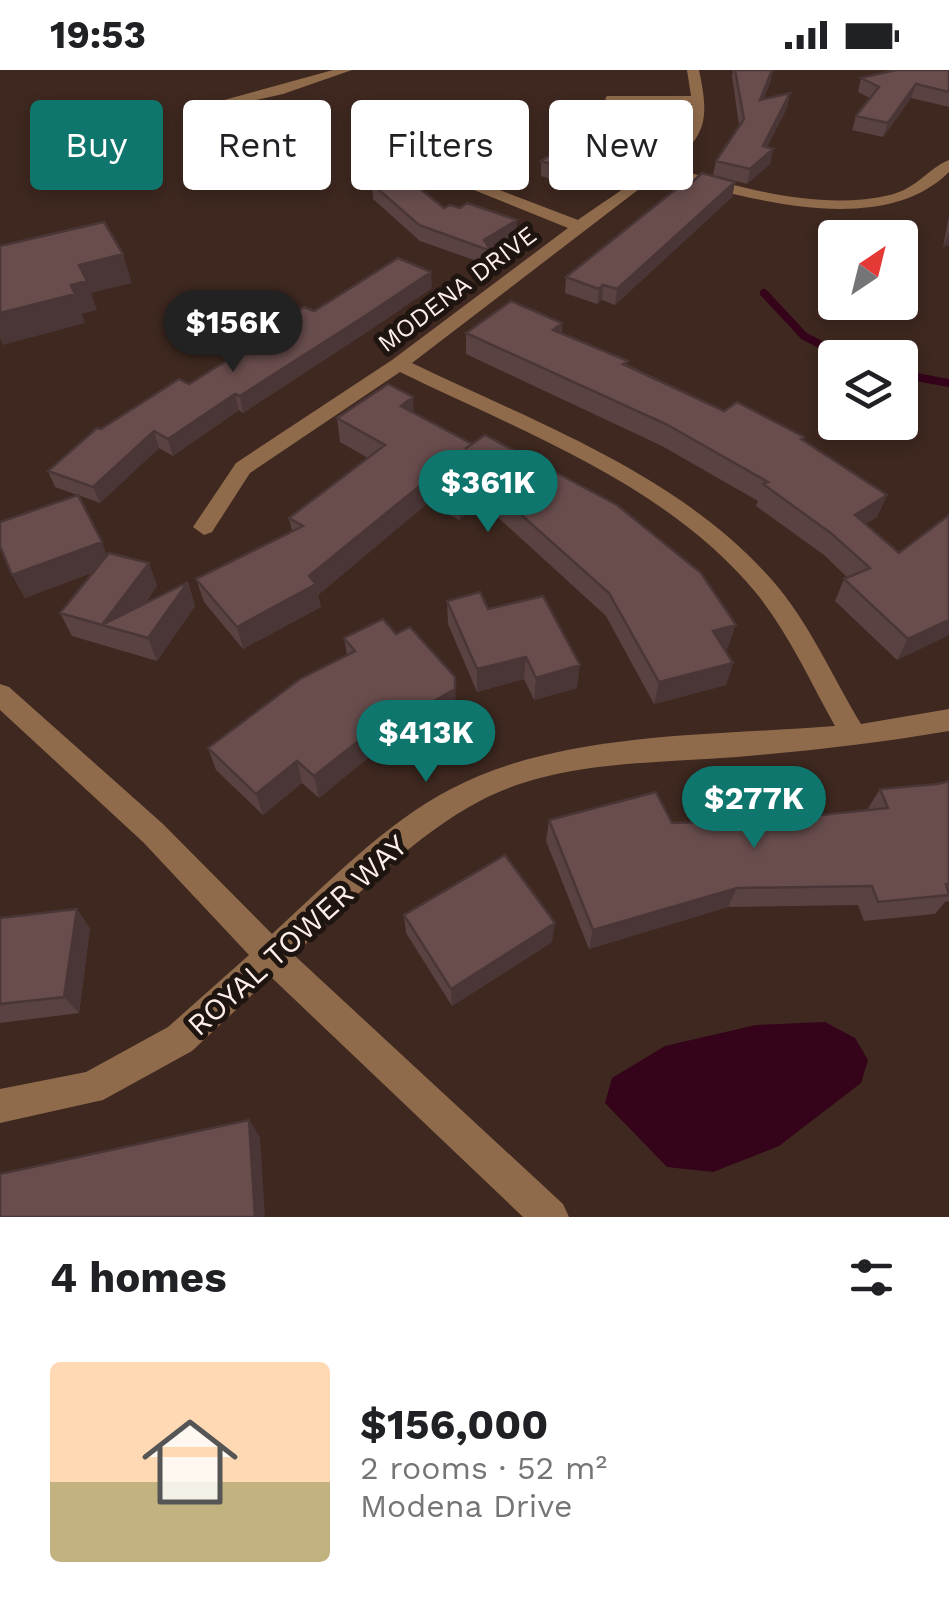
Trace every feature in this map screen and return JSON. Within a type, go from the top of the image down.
[{"type":"street","points":[[310,70],[325,78]]},
{"type":"street","points":[[235,100],[346,70]]},
{"type":"street","name":"MODENA DRIVE","points":[[693,70],[702,113],[693,135]]},
{"type":"street","points":[[612,99],[699,100]]},
{"type":"street","points":[[693,178],[753,196],[838,203],[903,194],[937,178],[949,164]]},
{"type":"street","points":[[487,190],[581,227]]},
{"type":"street","name":"MODENA DRIVE","points":[[204,527],[243,468],[398,364],[629,190]]},
{"type":"street","points":[[398,364],[588,459],[710,532],[761,582],[788,616],[854,736]]},
{"type":"street","points":[[0,694],[153,833],[272,956],[550,1217]]},
{"type":"street","name":"ROYAL TOWER WAY","points":[[0,1106],[91,1088],[180,1038],[396,844],[458,798],[518,773],[578,758],[854,736],[949,720]]},
{"type":"shaded area","points":[[825,1022],[855,1038],[868,1060],[861,1083],[779,1146],[713,1172],[667,1167],[605,1103],[612,1078],[665,1046],[756,1025]]},
{"type":"building","points":[[735,70],[772,70],[760,100],[790,93],[763,146],[773,149],[750,169],[716,161],[744,119]]},
{"type":"building","points":[[896,70],[949,70],[949,92],[916,84],[888,123],[856,116],[879,87],[861,78]]},
{"type":"building","points":[[702,173],[735,182],[617,289],[603,285],[599,289],[566,277],[675,190],[693,190],[693,181]]},
{"type":"building","points":[[379,190],[422,190],[444,208],[460,208],[467,203],[517,220],[484,240],[491,251],[419,225]]},
{"type":"building","points":[[104,222],[123,254],[79,265],[87,281],[71,285],[75,294],[0,313],[0,246]]},
{"type":"building","points":[[398,258],[431,272],[168,439],[154,431],[93,487],[48,471],[97,428],[179,379],[189,384],[266,336],[260,333],[304,307],[314,311]]},
{"type":"building","points":[[511,301],[562,323],[553,330],[628,361],[623,364],[724,411],[737,402],[804,437],[801,439],[887,495],[855,515],[899,553],[949,515],[949,620],[908,639],[844,579],[870,568],[832,534],[763,484],[768,482],[666,424],[466,333]]},
{"type":"building","points":[[388,384],[413,397],[401,406],[472,444],[465,449],[485,435],[617,505],[701,573],[736,625],[713,631],[733,663],[659,682],[609,593],[481,479],[459,497],[428,479],[309,576],[316,584],[237,627],[196,579],[303,526],[289,518],[385,445],[337,418]]},
{"type":"building","points":[[78,495],[102,542],[12,575],[0,546],[0,522]]},
{"type":"building","points":[[109,553],[149,563],[102,625],[60,613]]},
{"type":"building","points":[[188,582],[148,638],[102,625]]},
{"type":"building","points":[[480,592],[488,609],[543,596],[580,665],[536,678],[526,657],[477,669],[447,601]]},
{"type":"building","points":[[383,619],[396,634],[410,627],[455,677],[455,689],[374,735],[371,731],[314,776],[297,761],[256,794],[208,748],[300,679],[355,651],[344,638]]},
{"type":"building","points":[[949,781],[949,895],[878,902],[872,886],[737,888],[593,930],[549,820],[656,792],[672,823],[733,821],[728,800],[807,798],[812,816],[888,808],[880,789]]},
{"type":"building","points":[[505,855],[555,923],[451,989],[404,915]]},
{"type":"building","points":[[77,909],[64,997],[0,1004],[0,918]]},
{"type":"building","points":[[249,1120],[255,1217],[0,1217],[0,1174]]},
{"type":"waterway","points":[[764,293],[804,336],[818,343]]},
{"type":"waterway","points":[[918,377],[949,383]]}]
